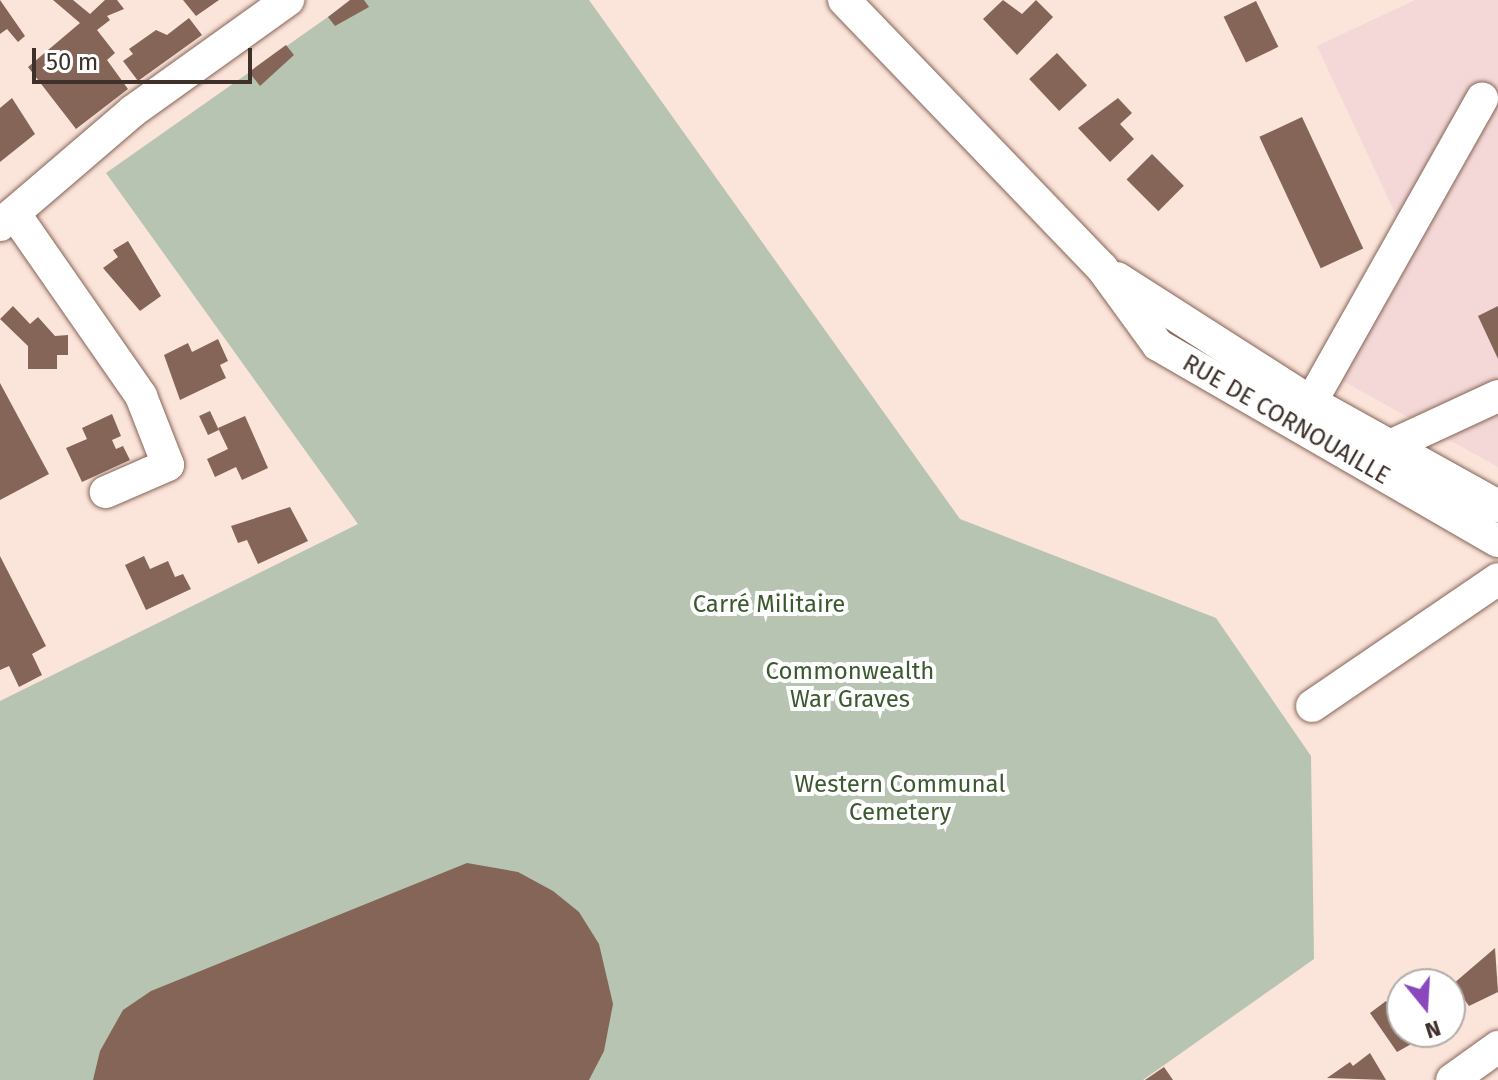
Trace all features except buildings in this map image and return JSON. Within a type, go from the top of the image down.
[{"type":"street","points":[[106,492],[168,465],[141,396],[7,219],[133,111],[285,1]]},
{"type":"street","name":"RUE DE CORNOUAILLE","points":[[857,6],[1102,268],[1304,415],[1498,541]]},
{"type":"street","points":[[1304,415],[1482,99]]},
{"type":"street","points":[[1390,446],[1498,396]]},
{"type":"street","name":"RUE DE CORNOUAILLE","points":[[1304,415],[1390,446],[1498,506]]},
{"type":"street","points":[[1312,706],[1498,579]]},
{"type":"street","points":[[1452,1080],[1498,1047]]},
{"type":"shaded area","points":[[1415,0],[1498,0],[1498,467],[1312,364],[1320,364],[1403,230],[1317,46]]},
{"type":"green space","name":"Western Communal Cemetery","points":[[352,0],[589,0],[960,519],[1216,618],[1311,756],[1314,959],[1143,1080],[0,1080],[0,701],[358,524],[106,173]]},
{"type":"park label","name":"Carré Militaire","points":[[769,605]]},
{"type":"park label","name":"Commonwealth War Graves","points":[[850,686]]}]
